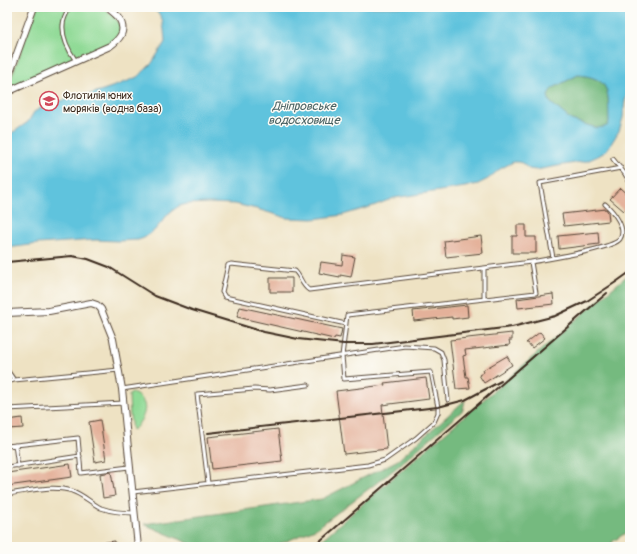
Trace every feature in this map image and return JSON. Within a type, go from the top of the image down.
[{"type":"street","points":[[7,80],[34,7]]},
{"type":"street","points":[[7,92],[76,62],[118,41],[123,28],[119,18],[107,7]]},
{"type":"street","points":[[7,313],[49,311],[91,303],[97,305],[101,309],[113,339],[122,389],[138,547]]},
{"type":"lane","points":[[70,7],[63,25],[64,35],[67,45],[76,62]]},
{"type":"lane","points":[[613,159],[621,168],[630,183]]},
{"type":"lane","points":[[553,258],[540,183],[621,168]]},
{"type":"lane","points":[[346,324],[225,297],[222,292],[228,265],[231,264],[295,271],[298,273],[306,289],[309,290],[531,262],[614,244],[622,234],[621,228],[619,221],[611,209],[605,204]]},
{"type":"lane","points":[[133,492],[368,465],[385,460],[416,438],[434,422],[438,413],[438,407],[431,372],[344,379],[342,356],[347,315],[536,292],[531,262]]},
{"type":"lane","points":[[484,268],[484,299]]},
{"type":"lane","points":[[122,389],[405,346],[434,348],[441,352],[444,360],[448,400]]},
{"type":"lane","points":[[7,370],[14,380]]},
{"type":"lane","points":[[7,382],[14,380],[119,370]]},
{"type":"lane","points":[[208,483],[197,394],[254,389],[270,390],[308,385]]},
{"type":"lane","points":[[7,409],[124,404]]},
{"type":"lane","points":[[7,446],[78,438],[81,473],[130,467]]},
{"type":"lane","points":[[15,445],[18,466]]},
{"type":"lane","points":[[7,468],[80,456]]},
{"type":"lane","points":[[7,494],[62,488],[73,491],[102,508],[118,512],[135,513]]},
{"type":"green space","points":[[37,7],[103,7],[117,20],[121,29],[116,39],[109,44],[7,90]]},
{"type":"green space","points":[[578,75],[597,80],[606,89],[609,103],[609,122],[607,126],[597,128],[571,120],[550,102],[548,96],[553,88]]},
{"type":"green space","points":[[630,273],[630,530],[612,542],[614,547],[313,547]]},
{"type":"green space","points":[[132,393],[140,398],[145,408],[141,420],[132,430],[129,395]]},
{"type":"green space","points":[[465,400],[463,410],[395,469],[317,528],[285,542],[268,547],[201,547],[144,524],[322,499],[398,460]]},
{"type":"water","name":"Дніпровське водосховище","points":[[151,7],[630,7],[630,87],[625,101],[623,118],[619,131],[605,152],[587,161],[536,170],[529,169],[522,163],[513,162],[478,184],[394,198],[343,215],[313,219],[287,218],[235,204],[187,204],[179,206],[169,213],[155,230],[144,238],[138,240],[95,240],[7,248],[7,135],[28,122],[34,112],[48,104],[78,98],[137,77],[152,63],[165,42],[162,19]],"holes":[[[578,75],[597,80],[606,89],[609,103],[609,122],[607,126],[597,128],[571,120],[550,102],[548,96],[553,88]]]},
{"type":"building","points":[[620,188],[630,197],[630,204],[624,211],[610,199]]},
{"type":"building","points":[[606,209],[608,212],[609,221],[564,226],[562,214]]},
{"type":"building","points":[[517,225],[526,225],[526,237],[536,237],[536,253],[512,253],[512,236],[517,236]]},
{"type":"building","points":[[598,232],[599,244],[559,249],[558,236]]},
{"type":"building","points":[[481,236],[483,253],[446,257],[444,241]]},
{"type":"building","points":[[343,255],[355,257],[351,277],[340,275],[340,277],[319,273],[321,262],[342,265]]},
{"type":"building","points":[[270,278],[292,278],[292,292],[270,292]]},
{"type":"building","points":[[553,294],[554,304],[518,308],[517,299]]},
{"type":"building","points":[[467,305],[468,317],[414,321],[413,311]]},
{"type":"building","points":[[240,307],[342,329],[340,338],[335,337],[334,339],[237,317]]},
{"type":"building","points":[[540,332],[545,338],[532,348],[528,343],[526,343]]},
{"type":"building","points":[[512,333],[512,340],[509,340],[510,345],[465,350],[466,355],[463,356],[466,377],[468,377],[470,388],[456,389],[450,340]]},
{"type":"building","points":[[507,356],[512,365],[484,383],[479,375],[484,372],[483,370]]},
{"type":"building","points":[[426,378],[429,399],[382,405],[387,449],[344,454],[336,391]]},
{"type":"building","points":[[22,418],[23,428],[7,429],[7,420]]},
{"type":"building","points":[[100,420],[106,460],[95,462],[89,422]]},
{"type":"building","points":[[278,429],[282,461],[212,469],[208,437]]},
{"type":"building","points":[[70,464],[72,477],[7,486],[7,473]]},
{"type":"building","points":[[111,472],[115,496],[103,498],[100,474]]},
{"type":"building","points":[[115,541],[115,547],[92,547],[91,544]]},
{"type":"railway","points":[[7,262],[72,256],[88,259],[109,267],[155,296],[192,310],[264,332],[298,339],[344,344],[373,344],[512,327],[555,316],[587,301],[630,272]]},
{"type":"railway","points":[[313,547],[607,293]]},
{"type":"railway","points":[[208,433],[438,407],[465,400],[501,381]]},
{"type":"place","name":"Флотилія юних моряків (водна база)","points":[[49,101]]}]
